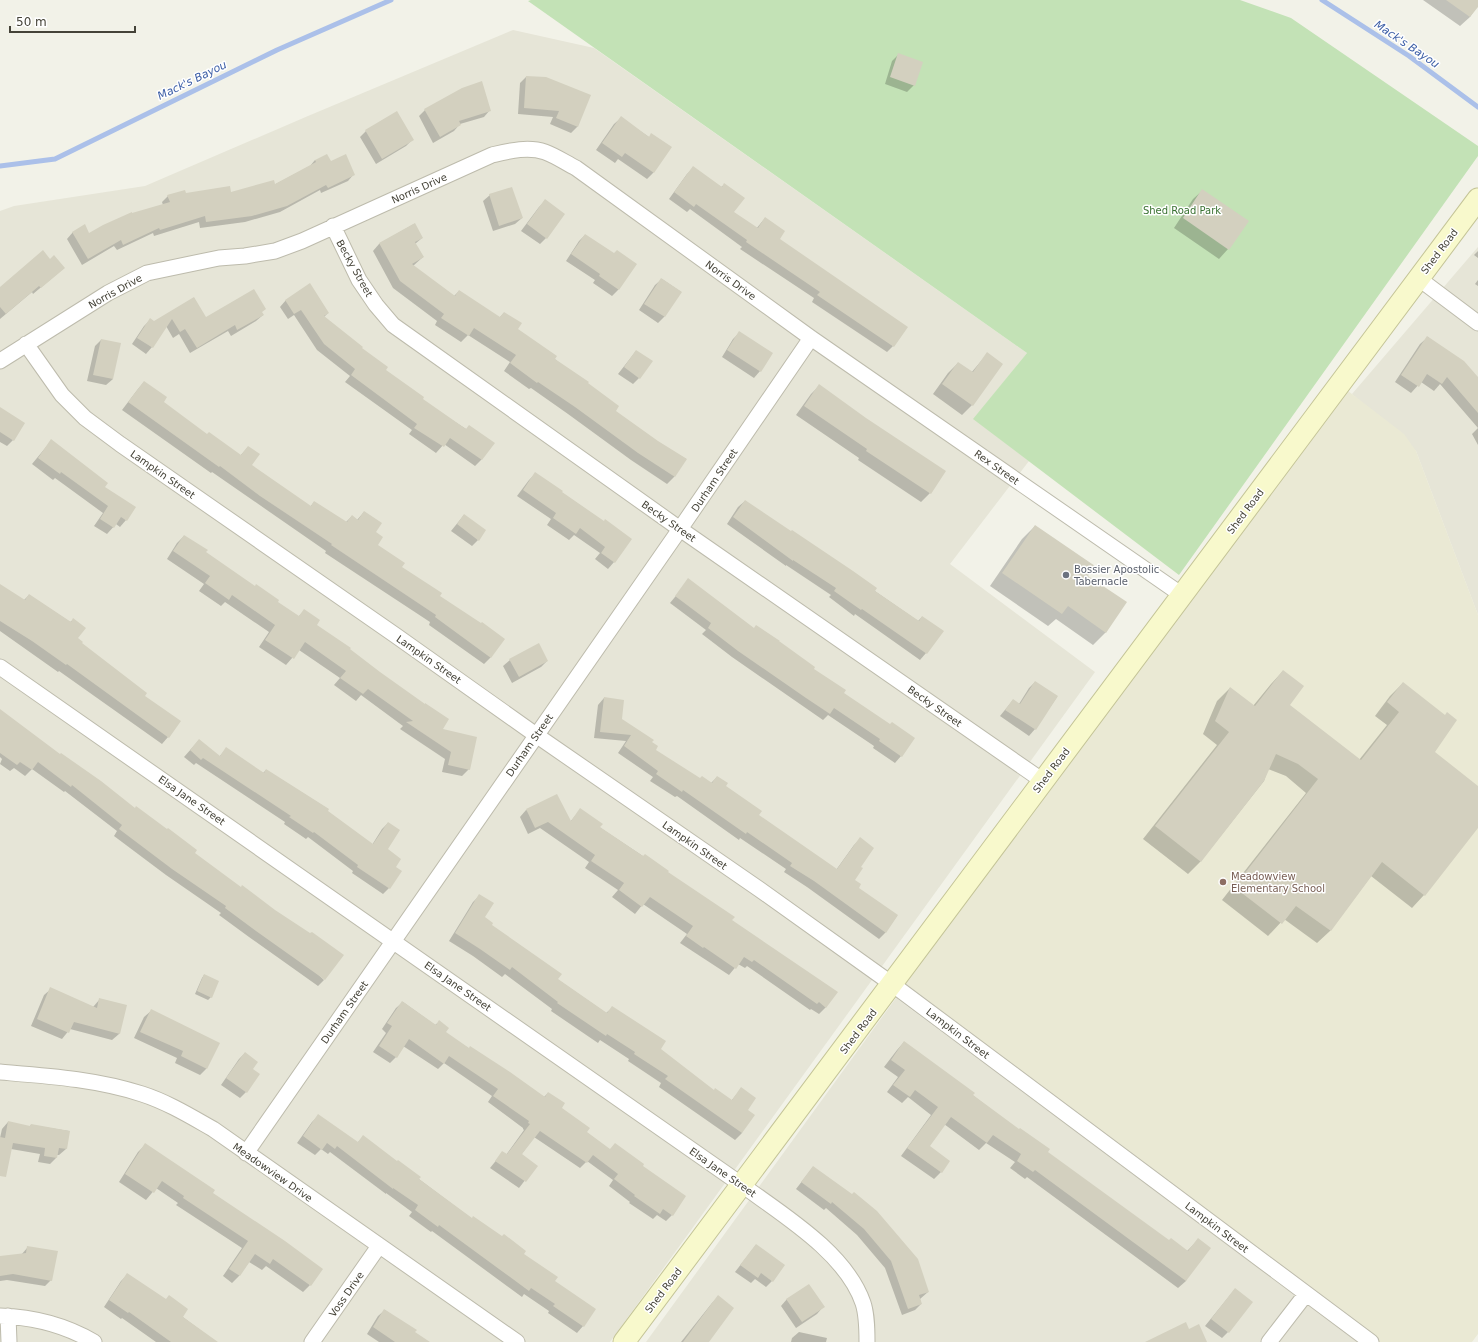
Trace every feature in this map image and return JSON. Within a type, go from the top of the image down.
[{"type":"street","name":"Norris Drive","points":[[0,361],[108,293],[147,273],[219,258],[245,256],[275,251],[302,241],[492,155],[516,150],[532,149],[545,152],[576,168],[811,338]]},
{"type":"street","name":"Shed Road","points":[[624,1342],[1478,199]]},
{"type":"street","name":"Becky Street","points":[[333,226],[359,280],[376,305],[393,325],[680,529],[1043,781]]},
{"type":"street","points":[[1418,278],[1478,323]]},
{"type":"street","name":"Durham Street","points":[[246,1153],[811,338]]},
{"type":"street","name":"Rex Street","points":[[811,338],[1182,595]]},
{"type":"street","name":"Lampkin Street","points":[[26,344],[62,395],[85,418],[120,444],[759,889],[892,984],[1371,1342]]},
{"type":"street","name":"Elsa Jane Street","points":[[0,667],[393,940],[742,1185],[814,1238],[834,1257],[851,1279],[863,1303],[867,1327],[867,1342]]},
{"type":"street","name":"Meadowview Drive","points":[[0,1072],[73,1078],[104,1083],[143,1094],[180,1110],[213,1129],[517,1342]]},
{"type":"street","name":"Voss Drive","points":[[312,1342],[379,1246]]},
{"type":"street","points":[[1269,1342],[1306,1294]]},
{"type":"street","points":[[9,1342],[4,1316],[28,1318],[53,1324],[78,1333],[94,1342]]},
{"type":"shaded area","points":[[513,30],[594,48],[1027,353],[974,419],[1029,461],[950,564],[1095,672],[610,1342],[0,1342],[0,211],[14,206],[145,186]]},
{"type":"shaded area","points":[[1478,247],[1478,615],[1416,451],[1352,394]]},
{"type":"shaded area","name":"Meadowview Elementary School","points":[[1339,384],[1404,434],[1416,451],[1478,615],[1478,1334],[1472,1342],[1371,1342],[892,984]]},
{"type":"shaded area","points":[[896,998],[1358,1342],[646,1342]]},
{"type":"green space","name":"Shed Road Park","points":[[1240,0],[1291,18],[1478,146],[1478,156],[1179,575],[973,419],[1027,353],[528,1]]},
{"type":"building","points":[[1446,0],[1478,0],[1478,7],[1470,17]]},
{"type":"building","points":[[898,53],[923,62],[915,86],[890,77]]},
{"type":"building","points":[[526,76],[546,77],[591,95],[578,127],[556,118],[559,111],[524,108]]},
{"type":"building","points":[[482,81],[491,111],[459,121],[461,125],[440,137],[424,109],[462,88]]},
{"type":"building","points":[[397,111],[414,140],[382,159],[365,130]]},
{"type":"building","points":[[621,116],[649,137],[651,133],[672,147],[654,173],[625,153],[622,157],[602,143]]},
{"type":"building","points":[[327,154],[331,161],[346,154],[355,175],[328,188],[326,185],[287,206],[252,216],[206,222],[205,216],[160,230],[159,228],[123,245],[121,240],[88,259],[72,232],[85,224],[89,233],[132,212],[170,202],[167,195],[185,190],[186,193],[230,186],[231,192],[274,180],[275,184],[316,162],[315,160]]},
{"type":"building","points":[[693,166],[722,187],[724,183],[745,198],[734,212],[758,228],[765,217],[785,231],[780,239],[908,327],[894,347],[817,295],[820,292],[746,242],[747,240],[696,204],[694,207],[674,192]]},
{"type":"building","points":[[512,187],[523,218],[499,226],[489,194]]},
{"type":"building","points":[[1202,189],[1249,221],[1229,250],[1183,218]]},
{"type":"building","points":[[545,199],[565,214],[547,239],[527,224]]},
{"type":"building","points":[[415,223],[423,238],[415,242],[424,257],[412,264],[455,296],[459,290],[500,317],[504,312],[522,323],[518,329],[557,356],[555,359],[589,382],[588,383],[619,406],[616,411],[658,441],[687,459],[675,477],[638,453],[575,407],[538,382],[537,383],[510,363],[516,355],[474,328],[469,336],[441,318],[444,314],[400,281],[379,243]]},
{"type":"building","points":[[585,234],[614,253],[617,250],[637,264],[619,290],[599,276],[600,274],[571,254]]},
{"type":"building","points":[[43,250],[50,259],[54,255],[65,268],[41,288],[39,286],[6,314],[0,307],[0,287]]},
{"type":"building","points":[[661,278],[682,292],[665,317],[644,304]]},
{"type":"building","points":[[310,283],[329,313],[324,316],[363,347],[362,348],[388,367],[386,370],[424,397],[423,399],[466,429],[469,425],[495,443],[482,460],[450,438],[444,447],[414,428],[417,424],[351,375],[355,369],[324,344],[301,310],[294,314],[285,300]]},
{"type":"building","points":[[254,289],[266,309],[262,312],[264,315],[237,330],[235,325],[197,348],[185,329],[180,332],[172,319],[153,348],[137,338],[150,318],[154,321],[194,297],[206,317]]},
{"type":"building","points":[[739,331],[773,353],[761,372],[727,350]]},
{"type":"building","points":[[1427,336],[1464,361],[1478,377],[1478,413],[1447,377],[1442,384],[1427,374],[1419,387],[1401,375]]},
{"type":"building","points":[[101,339],[121,343],[113,379],[93,375]]},
{"type":"building","points":[[636,350],[653,361],[640,379],[624,367]]},
{"type":"building","points":[[987,352],[1003,364],[973,406],[942,384],[958,362],[973,372]]},
{"type":"building","points":[[144,381],[167,397],[164,402],[207,434],[209,432],[241,455],[248,446],[260,454],[252,465],[311,506],[314,501],[347,522],[352,515],[358,520],[364,511],[382,523],[376,532],[383,537],[378,545],[405,563],[402,567],[442,593],[440,596],[481,623],[482,622],[505,639],[491,658],[435,617],[436,615],[260,496],[220,466],[219,467],[128,402]]},
{"type":"building","points":[[819,384],[866,418],[946,471],[931,494],[866,451],[867,449],[804,406]]},
{"type":"building","points":[[0,407],[25,423],[14,441],[0,432]]},
{"type":"building","points":[[51,439],[108,483],[105,487],[136,507],[127,521],[121,517],[114,528],[100,519],[108,506],[61,472],[60,474],[38,458]]},
{"type":"building","points":[[535,472],[632,539],[615,563],[601,553],[605,547],[580,528],[576,534],[553,518],[556,513],[523,490]]},
{"type":"building","points":[[745,500],[853,571],[877,588],[875,591],[919,621],[922,616],[944,631],[927,654],[834,591],[836,588],[793,561],[733,517]]},
{"type":"building","points":[[464,514],[486,530],[479,541],[457,524]]},
{"type":"building","points":[[1035,525],[1095,566],[1088,576],[1127,602],[1106,633],[1068,606],[1062,614],[1002,573]]},
{"type":"building","points":[[184,535],[208,550],[206,552],[255,586],[256,584],[279,600],[278,602],[299,616],[304,609],[320,620],[317,625],[351,648],[350,649],[380,672],[449,719],[443,729],[477,737],[470,770],[448,765],[451,752],[406,722],[413,721],[368,689],[363,694],[340,678],[346,671],[305,642],[294,659],[265,640],[275,625],[232,595],[229,600],[205,583],[210,576],[173,551]]},
{"type":"building","points":[[688,578],[754,628],[756,625],[780,641],[815,667],[814,669],[846,690],[844,693],[890,724],[892,722],[915,738],[902,757],[879,741],[880,739],[834,708],[830,714],[738,651],[708,628],[711,623],[675,596]]},
{"type":"building","points":[[0,584],[25,600],[29,594],[71,622],[73,618],[86,628],[78,638],[83,642],[82,643],[147,693],[145,696],[181,721],[169,738],[67,664],[66,665],[0,621]]},
{"type":"building","points":[[539,643],[548,661],[519,677],[509,659]]},
{"type":"building","points":[[1283,670],[1304,686],[1290,705],[1361,760],[1399,712],[1387,702],[1403,682],[1445,715],[1447,712],[1457,720],[1435,752],[1478,786],[1478,828],[1425,896],[1382,862],[1331,931],[1296,906],[1282,924],[1234,887],[1318,779],[1298,764],[1276,754],[1264,781],[1201,862],[1155,826],[1229,732],[1215,721],[1230,687],[1255,706]]},
{"type":"building","points":[[1035,681],[1058,696],[1036,730],[1005,710],[1013,699],[1020,704]]},
{"type":"building","points":[[604,697],[624,700],[622,719],[654,740],[652,742],[658,746],[656,750],[700,778],[702,776],[712,783],[717,776],[728,783],[726,786],[762,811],[759,815],[837,869],[860,837],[874,848],[861,867],[863,868],[855,880],[861,884],[859,888],[898,915],[886,933],[814,881],[790,866],[792,863],[747,832],[746,834],[683,790],[682,792],[656,774],[658,771],[624,746],[631,735],[600,732]]},
{"type":"building","points":[[0,709],[60,754],[61,753],[101,781],[135,808],[136,806],[167,829],[168,828],[197,850],[195,853],[241,887],[242,885],[275,910],[310,933],[312,932],[344,955],[325,980],[256,931],[225,908],[226,906],[172,869],[119,829],[122,825],[72,785],[71,787],[38,762],[32,770],[20,762],[17,765],[0,753]]},
{"type":"building","points":[[199,739],[220,756],[226,747],[264,773],[266,769],[329,809],[328,811],[373,844],[388,822],[400,830],[388,849],[401,859],[396,867],[402,871],[390,889],[357,867],[358,865],[314,832],[313,833],[289,817],[291,816],[203,758],[201,760],[190,750]]},
{"type":"building","points":[[557,794],[571,821],[580,808],[603,824],[600,827],[643,856],[645,854],[669,871],[668,872],[735,917],[732,920],[838,992],[826,1008],[819,1002],[817,1004],[754,960],[752,962],[744,957],[736,969],[686,936],[693,926],[650,897],[642,907],[619,890],[624,883],[591,861],[595,855],[548,822],[535,828],[526,809]]},
{"type":"building","points":[[479,894],[494,903],[485,917],[493,923],[492,925],[562,974],[558,979],[607,1013],[612,1006],[666,1041],[661,1049],[714,1090],[715,1088],[732,1100],[741,1087],[756,1098],[748,1110],[755,1115],[742,1133],[665,1079],[668,1076],[634,1054],[635,1052],[607,1034],[606,1036],[557,1003],[558,1002],[512,967],[510,970],[455,933]]},
{"type":"building","points":[[204,974],[219,981],[212,998],[197,991]]},
{"type":"building","points":[[50,987],[97,1008],[99,998],[127,1005],[120,1034],[74,1022],[69,1033],[37,1019]]},
{"type":"building","points":[[402,1001],[436,1025],[439,1020],[449,1028],[446,1032],[469,1048],[470,1046],[510,1072],[545,1097],[548,1092],[565,1103],[562,1108],[590,1128],[587,1132],[610,1149],[615,1143],[644,1164],[643,1166],[686,1196],[673,1216],[663,1209],[660,1214],[634,1196],[635,1195],[614,1179],[618,1174],[593,1155],[587,1163],[540,1131],[522,1154],[538,1166],[526,1182],[495,1161],[502,1151],[507,1154],[530,1124],[528,1123],[529,1121],[493,1096],[498,1089],[449,1056],[444,1064],[409,1039],[397,1058],[379,1046],[392,1026],[387,1023]]},
{"type":"building","points":[[151,1009],[220,1043],[207,1069],[181,1056],[183,1051],[140,1032]]},
{"type":"building","points":[[904,1041],[975,1093],[973,1095],[1019,1129],[1020,1128],[1050,1149],[1048,1152],[1169,1240],[1171,1238],[1188,1251],[1198,1238],[1211,1248],[1186,1281],[1035,1170],[1033,1172],[1017,1161],[1021,1154],[993,1135],[987,1143],[951,1117],[930,1146],[950,1161],[942,1173],[907,1148],[938,1107],[915,1090],[910,1097],[893,1085],[905,1070],[891,1060]]},
{"type":"building","points":[[245,1052],[258,1062],[253,1069],[260,1074],[247,1093],[226,1078]]},
{"type":"building","points":[[318,1114],[358,1142],[363,1135],[421,1177],[419,1179],[472,1218],[473,1216],[502,1236],[504,1234],[526,1251],[524,1254],[558,1277],[555,1281],[596,1309],[584,1327],[553,1306],[555,1304],[531,1288],[529,1291],[439,1225],[438,1227],[415,1210],[418,1205],[393,1189],[337,1146],[335,1149],[327,1143],[322,1150],[303,1136]]},
{"type":"building","points":[[8,1121],[30,1126],[31,1124],[70,1131],[67,1149],[59,1148],[57,1158],[44,1156],[45,1148],[13,1143],[6,1177],[0,1176],[0,1137],[5,1138]]},
{"type":"building","points":[[145,1143],[215,1190],[213,1193],[285,1241],[323,1269],[311,1286],[273,1259],[270,1264],[255,1254],[240,1276],[229,1269],[248,1241],[183,1198],[184,1196],[162,1181],[154,1193],[125,1174]]},
{"type":"building","points":[[813,1166],[852,1194],[854,1192],[877,1211],[918,1259],[929,1292],[919,1295],[922,1304],[908,1309],[891,1261],[864,1229],[832,1202],[831,1204],[801,1182]]},
{"type":"building","points":[[756,1244],[785,1265],[773,1282],[761,1273],[758,1278],[740,1265]]},
{"type":"building","points":[[27,1246],[58,1251],[52,1281],[13,1274],[0,1276],[0,1256],[26,1253]]},
{"type":"building","points":[[127,1273],[166,1299],[169,1295],[188,1309],[183,1317],[218,1342],[171,1342],[129,1312],[128,1313],[109,1300]]},
{"type":"building","points":[[809,1284],[825,1307],[802,1322],[786,1299]]},
{"type":"building","points":[[1235,1288],[1253,1302],[1229,1333],[1211,1319]]},
{"type":"building","points":[[718,1295],[734,1308],[709,1342],[683,1342]]},
{"type":"building","points":[[384,1309],[417,1330],[415,1332],[430,1342],[395,1342],[373,1327]]},
{"type":"building","points":[[1186,1322],[1189,1329],[1199,1324],[1207,1342],[1145,1342]]},
{"type":"waterway","name":"Mack's Bayou","points":[[0,166],[55,159],[277,50],[391,0]]},
{"type":"waterway","name":"Mack's Bayou","points":[[1322,0],[1409,56],[1478,107]]},
{"type":"place","name":"Bossier Apostolic Tabernacle","points":[[1066,575]]},
{"type":"place","name":"Meadowview Elementary School","points":[[1223,882]]}]
